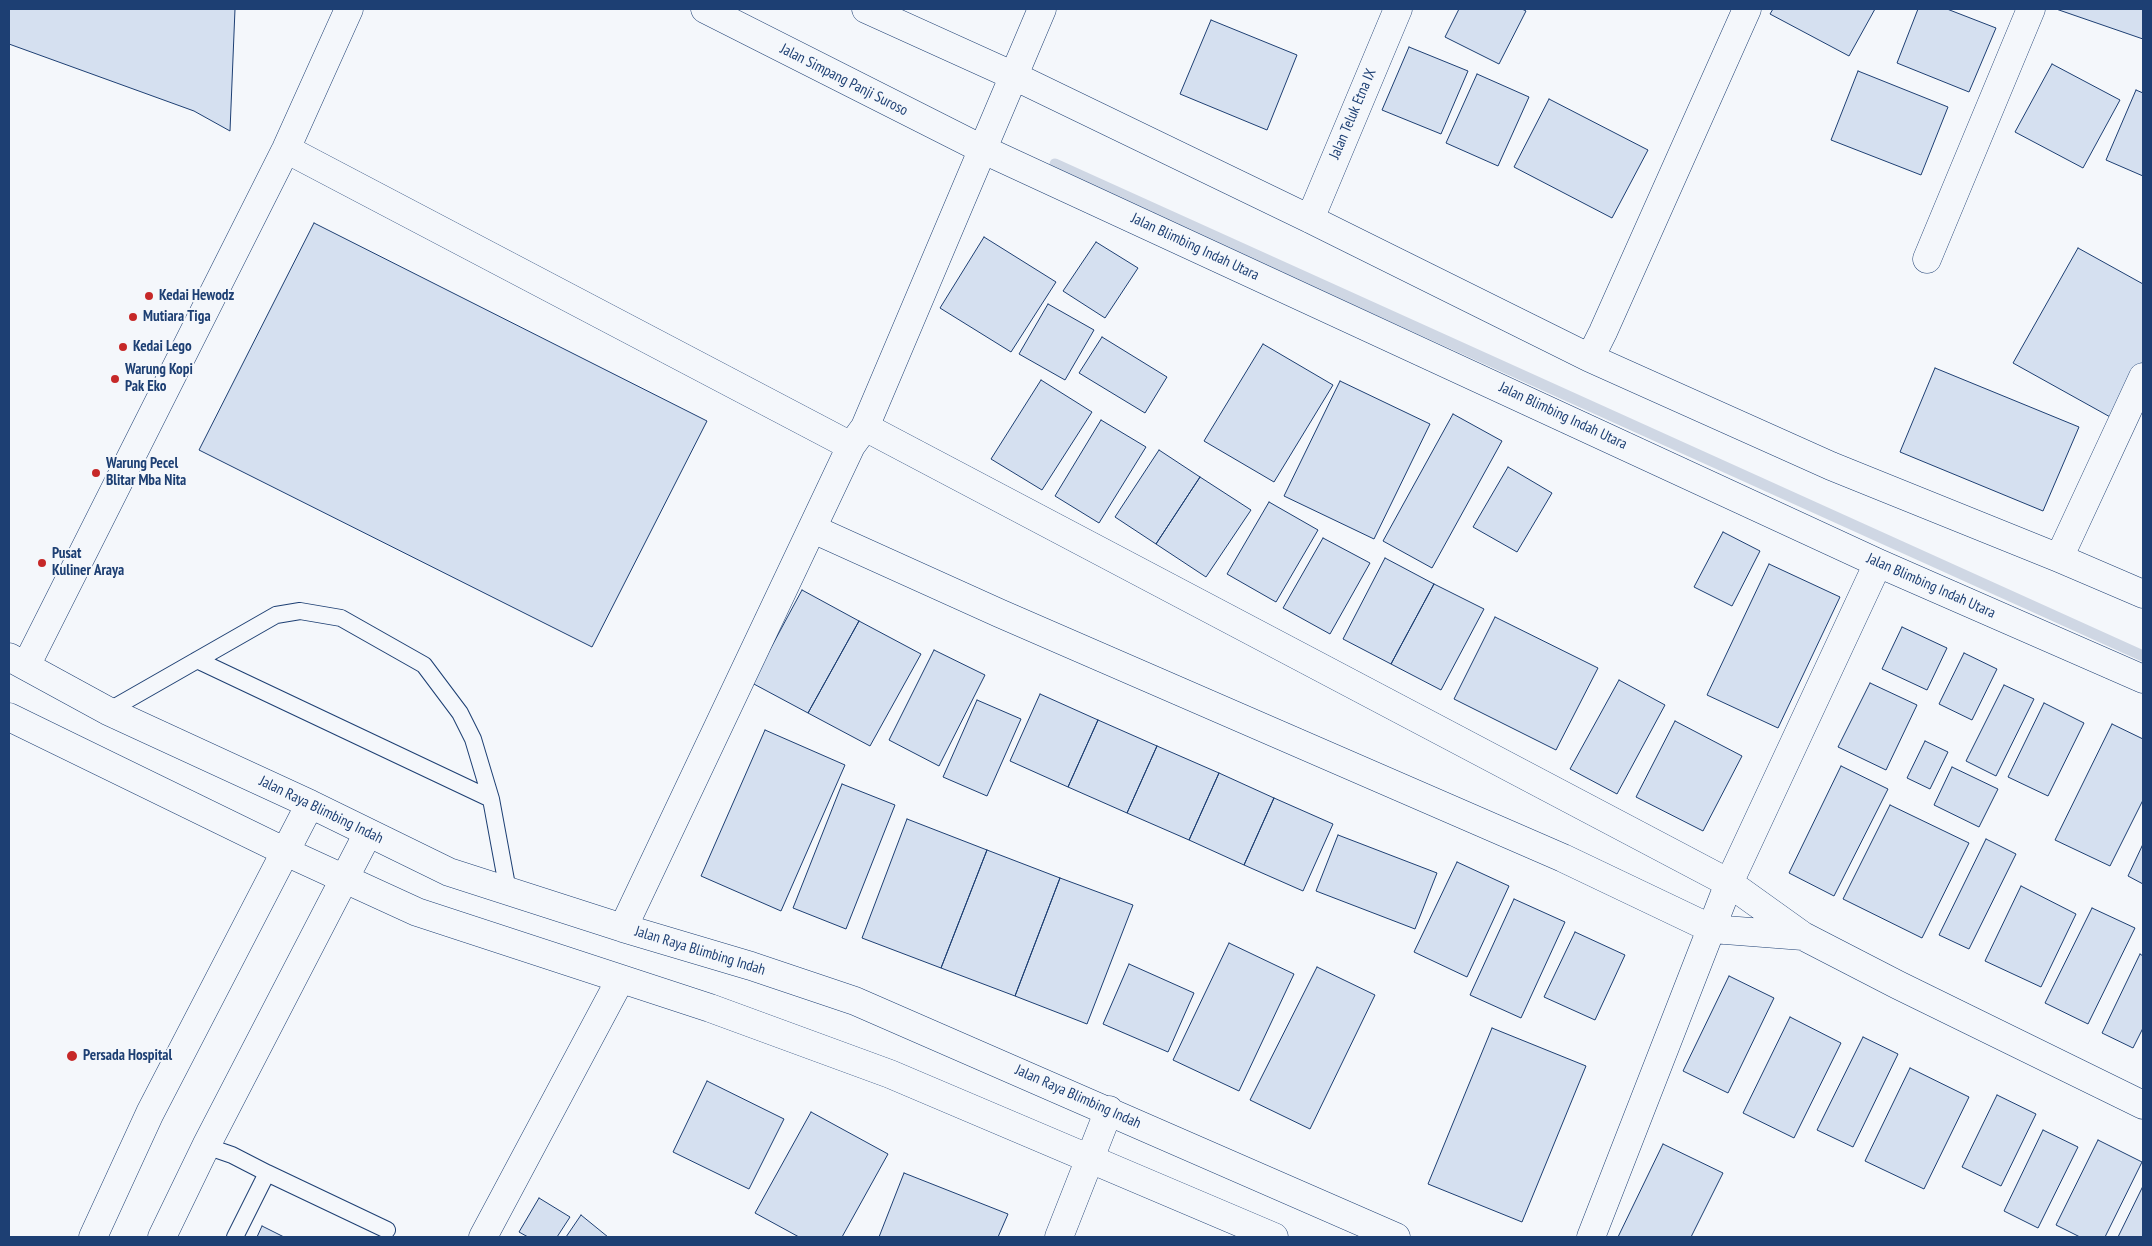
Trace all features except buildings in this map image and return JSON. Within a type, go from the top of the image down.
[{"type":"street","points":[[18,662],[286,149],[348,9]]},
{"type":"street","name":"Jalan Simpang Panji Suroso","points":[[705,9],[984,150]]},
{"type":"street","points":[[866,9],[1014,76],[1310,219],[1590,358],[1831,466],[2143,594]]},
{"type":"street","points":[[623,928],[858,437],[984,150],[1042,9]]},
{"type":"street","name":"Jalan Teluk Etna IX","points":[[1310,219],[1398,9]]},
{"type":"street","points":[[1590,358],[1608,323],[1747,9]]},
{"type":"street","points":[[1927,259],[2031,9]]},
{"type":"street","points":[[286,149],[858,437],[1729,883],[1803,936],[1898,985],[2143,1104]]},
{"type":"street","name":"Jalan Blimbing Indah Utara","points":[[984,150],[1878,563],[2143,679]]},
{"type":"street","points":[[2059,558],[2143,377]]},
{"type":"street","points":[[813,529],[999,613],[1563,858],[1712,929],[1803,936]]},
{"type":"street","points":[[1591,1237],[1729,883],[1878,563]]},
{"type":"street","name":"Jalan Raya Blimbing Indah","points":[[18,662],[108,711],[310,804],[450,872],[623,928],[752,966],[856,1001],[1396,1237]]},
{"type":"street","points":[[10,722],[417,912],[710,1008],[890,1074],[1274,1237]]},
{"type":"street","points":[[93,1237],[150,1113],[310,804]]},
{"type":"street","points":[[162,1237],[206,1146],[346,879],[368,833]]},
{"type":"street","points":[[483,1237],[620,980]]},
{"type":"street","points":[[1059,1237],[1109,1110]]},
{"type":"lane","points":[[108,711],[276,615],[300,611],[341,618],[424,665],[460,713],[473,738],[491,799],[508,890]]},
{"type":"lane","points":[[197,660],[491,799]]},
{"type":"lane","points":[[206,1146],[232,1155],[387,1230]]},
{"type":"lane","points":[[235,1237],[267,1173]]},
{"type":"waterway","points":[[1055,164],[2143,656]]},
{"type":"place","name":"Kedai Hewodz","points":[[149,296]]},
{"type":"place","name":"Mutiara Tiga","points":[[133,317]]},
{"type":"place","name":"Kedai Lego","points":[[123,347]]},
{"type":"place","name":"Warung Kopi Pak Eko","points":[[115,379]]},
{"type":"place","name":"Warung Pecel Blitar Mba Nita","points":[[96,473]]},
{"type":"place","name":"Pusat Kuliner Araya","points":[[42,563]]},
{"type":"place","name":"Persada Hospital","points":[[72,1056]]}]
